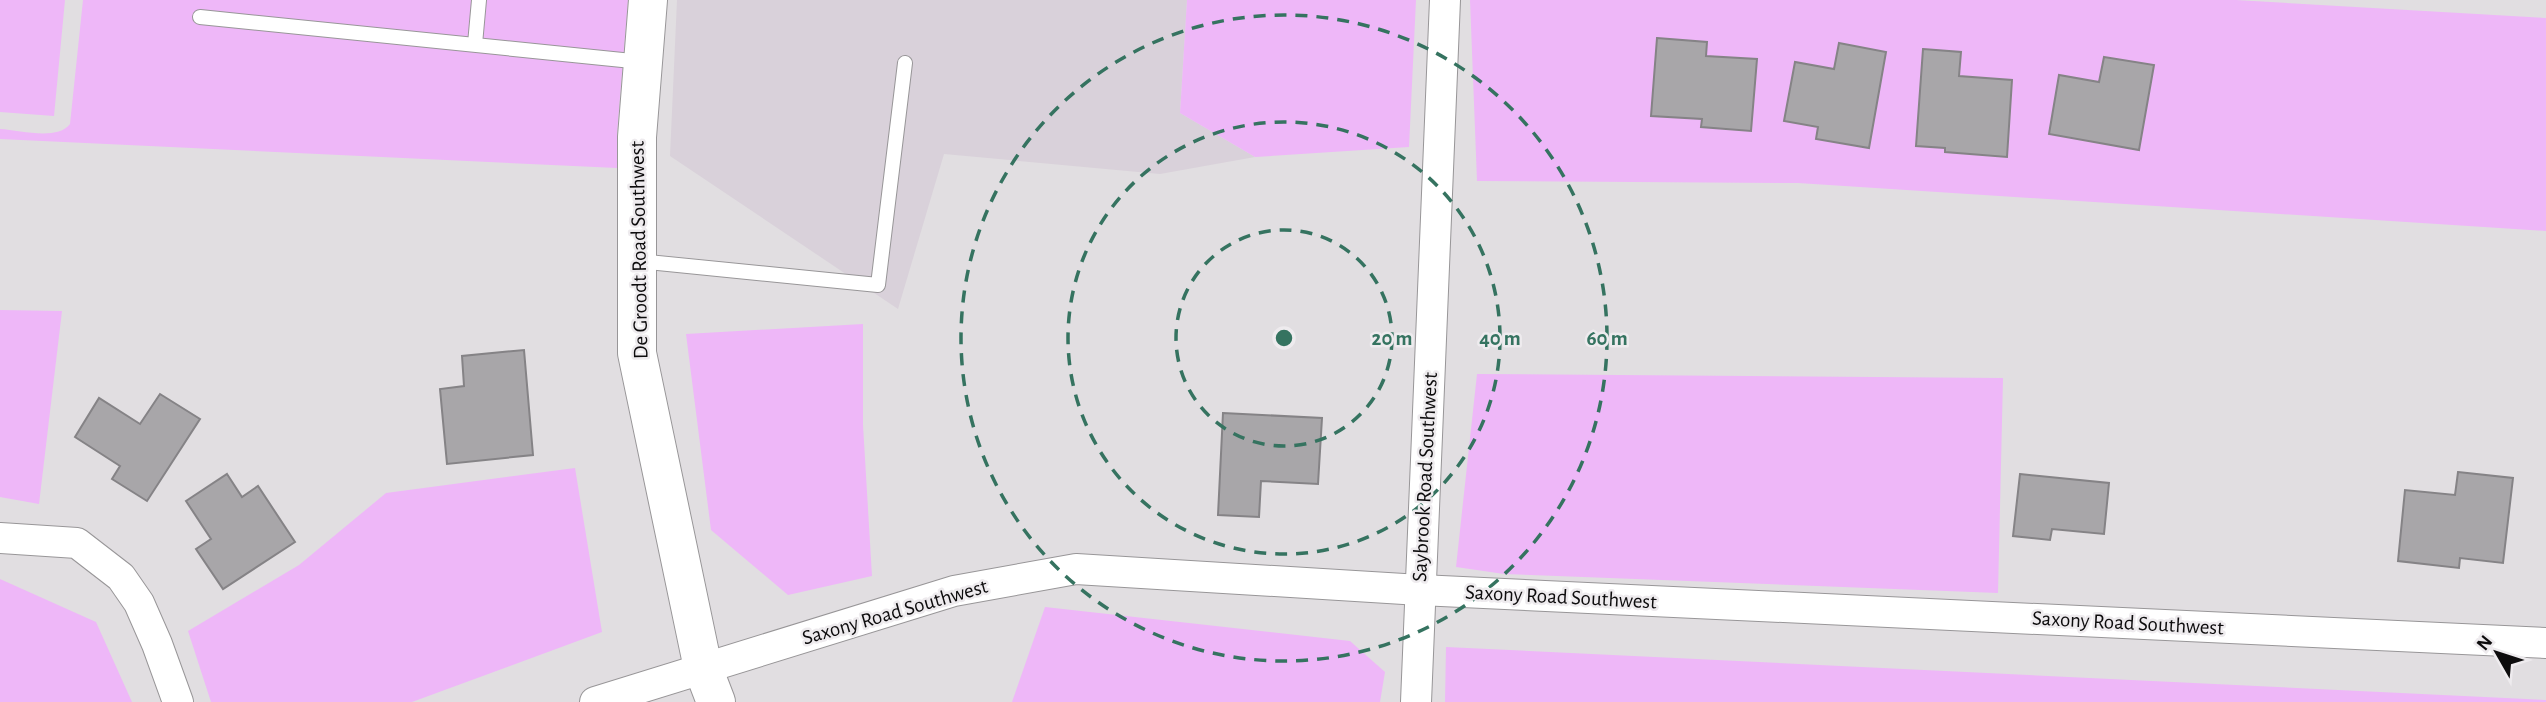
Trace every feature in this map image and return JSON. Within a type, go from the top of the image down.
[{"type":"street","name":"De Groodt Road Southwest","points":[[648,0],[637,137],[637,353],[710,685]]},
{"type":"street","name":"Saybrook Road Southwest","points":[[1416,702],[1446,0]]},
{"type":"street","points":[[0,538],[77,543],[121,577],[139,603],[178,702]]},
{"type":"street","name":"Saxony Road Southwest","points":[[595,702],[710,685],[954,591],[1076,569],[1420,590],[2546,643]]},
{"type":"lane","points":[[475,44],[479,0]]},
{"type":"lane","points":[[200,17],[643,62]]},
{"type":"lane","points":[[637,261],[878,285],[905,63]]},
{"type":"shaded area","points":[[0,0],[65,0],[54,116],[0,112]]},
{"type":"shaded area","points":[[83,0],[628,0],[617,134],[617,168],[0,139],[0,129],[47,133],[64,129],[70,124]]},
{"type":"shaded area","points":[[677,0],[1187,0],[1180,113],[1255,157],[1160,174],[944,154],[898,309],[670,156]]},
{"type":"shaded area","points":[[1187,0],[1416,0],[1409,147],[1255,157],[1180,113]]},
{"type":"shaded area","points":[[1470,0],[2236,0],[2546,18],[2546,231],[1798,183],[1477,181]]},
{"type":"shaded area","points":[[0,310],[62,311],[39,504],[0,497]]},
{"type":"shaded area","points":[[863,324],[863,425],[872,576],[788,595],[711,530],[686,334]]},
{"type":"shaded area","points":[[1477,374],[2003,378],[1998,593],[1504,574],[1456,567]]},
{"type":"shaded area","points":[[575,468],[602,632],[412,702],[211,702],[188,631],[299,565],[386,493]]},
{"type":"shaded area","points":[[0,579],[96,622],[132,702],[0,702]]},
{"type":"shaded area","points":[[1045,607],[1350,641],[1385,672],[1380,702],[1012,702]]},
{"type":"shaded area","points":[[1446,647],[2546,700],[2546,702],[1445,702]]},
{"type":"building","points":[[1657,38],[1707,42],[1706,56],[1757,59],[1751,131],[1701,127],[1702,119],[1651,116]]},
{"type":"building","points":[[1839,43],[1886,52],[1869,148],[1816,139],[1818,127],[1784,121],[1795,62],[1834,69]]},
{"type":"building","points":[[1923,49],[1961,52],[1959,76],[2012,80],[2007,157],[1945,152],[1945,148],[1916,146]]},
{"type":"building","points":[[2104,57],[2154,65],[2139,150],[2049,134],[2059,75],[2099,82]]},
{"type":"building","points":[[524,350],[533,455],[447,464],[440,389],[464,386],[462,356]]},
{"type":"building","points":[[160,394],[200,419],[147,501],[112,479],[120,466],[75,437],[99,398],[140,424]]},
{"type":"building","points":[[1223,413],[1322,418],[1318,484],[1261,481],[1259,517],[1218,515]]},
{"type":"building","points":[[2458,472],[2513,478],[2503,563],[2460,558],[2459,568],[2398,561],[2405,490],[2455,495]]},
{"type":"building","points":[[227,474],[242,497],[258,486],[295,542],[223,589],[196,549],[211,539],[186,501]]},
{"type":"building","points":[[2020,474],[2109,483],[2104,534],[2052,529],[2050,540],[2013,536]]}]
